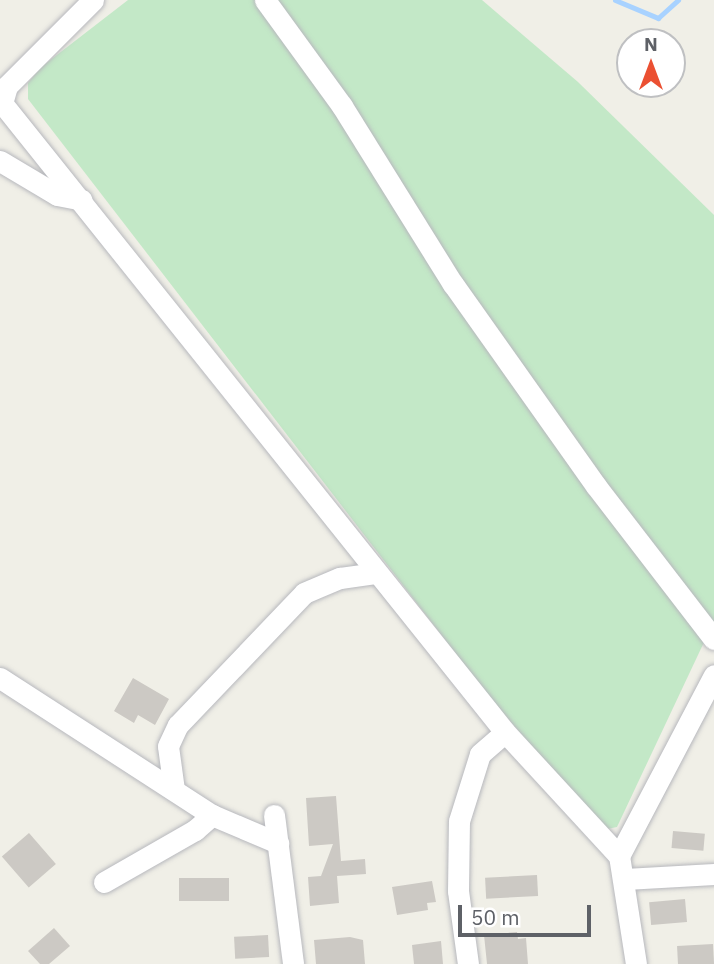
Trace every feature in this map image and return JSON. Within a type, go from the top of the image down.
[{"type":"street","points":[[93,0],[7,86],[2,103],[505,732],[619,856],[625,879],[636,964]]},
{"type":"street","points":[[265,0],[342,106],[469,306],[596,486],[714,639]]},
{"type":"street","points":[[0,161],[57,195],[82,200]]},
{"type":"street","points":[[174,790],[168,746],[178,725],[304,593],[332,580],[377,573]]},
{"type":"street","points":[[619,856],[714,675]]},
{"type":"street","points":[[0,678],[212,815],[278,843]]},
{"type":"street","points":[[468,964],[458,891],[459,821],[480,754],[505,732]]},
{"type":"street","points":[[104,881],[195,830],[212,815]]},
{"type":"street","points":[[274,815],[293,964]]},
{"type":"street","points":[[625,879],[714,874]]},
{"type":"green space","points":[[128,0],[482,0],[578,82],[714,215],[714,621],[617,827],[607,829],[597,823],[483,689],[28,99],[28,83],[40,68]]},
{"type":"building","points":[[133,678],[169,699],[155,725],[138,715],[134,723],[114,711]]},
{"type":"building","points":[[336,796],[341,861],[365,859],[366,874],[337,876],[339,903],[310,906],[308,877],[321,876],[333,844],[309,846],[306,798]]},
{"type":"building","points":[[673,831],[705,834],[703,851],[672,848]]},
{"type":"building","points":[[29,833],[56,864],[29,888],[2,857]]},
{"type":"building","points":[[537,875],[538,896],[486,899],[485,878]]},
{"type":"building","points":[[179,878],[229,878],[229,901],[179,901]]},
{"type":"building","points":[[432,881],[436,902],[427,903],[428,910],[397,915],[392,887]]},
{"type":"building","points":[[685,899],[687,922],[651,925],[649,902]]},
{"type":"building","points":[[54,928],[70,946],[49,964],[40,964],[28,951]]},
{"type":"building","points":[[517,932],[518,939],[526,938],[528,964],[487,964],[484,935]]},
{"type":"building","points":[[268,935],[269,957],[235,959],[234,937]]},
{"type":"building","points":[[350,937],[363,940],[365,964],[316,964],[314,940]]},
{"type":"building","points":[[441,941],[443,964],[414,964],[412,945]]},
{"type":"building","points":[[713,944],[714,964],[678,964],[677,946]]},
{"type":"waterway","points":[[615,0],[658,18],[678,0]]}]
